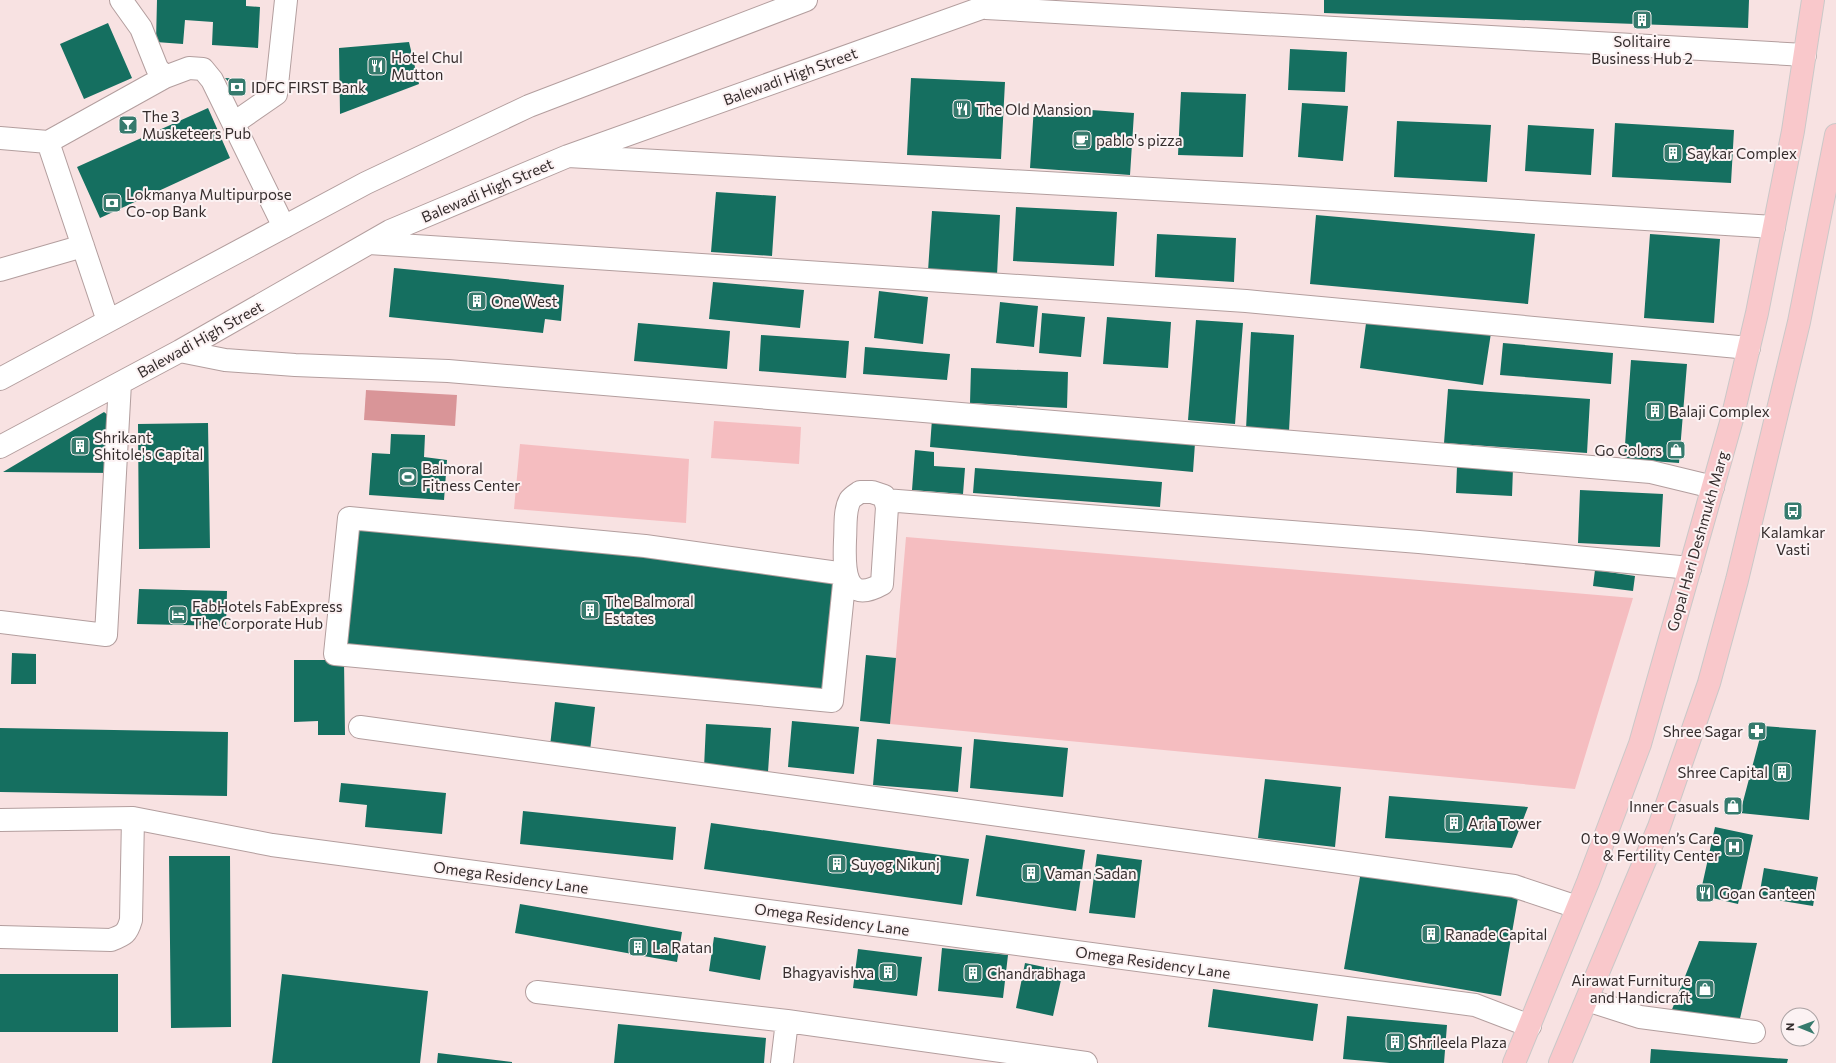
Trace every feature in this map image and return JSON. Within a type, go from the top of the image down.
[{"type":"main road","name":"Gopal Hari Deshmukh Marg","points":[[1514,1063],[1616,811],[1640,744],[1713,487],[1749,348],[1774,227],[1792,131],[1813,0]]},
{"type":"main road","points":[[1560,1063],[1659,827],[1709,683],[1737,580],[1799,322],[1836,135]]},
{"type":"street","points":[[121,0],[141,28],[157,68],[165,77]]},
{"type":"street","points":[[234,123],[276,94],[286,0]]},
{"type":"street","points":[[0,379],[366,184],[530,106],[806,0]]},
{"type":"street","name":"Balewadi High Street","points":[[0,447],[180,351],[390,231],[568,156],[1004,0]]},
{"type":"street","points":[[983,8],[1805,55]]},
{"type":"street","points":[[0,138],[48,142],[165,77],[190,68],[203,69],[212,80],[284,227]]},
{"type":"street","points":[[48,142],[108,321]]},
{"type":"street","points":[[568,156],[1276,196],[1774,227]]},
{"type":"street","points":[[369,243],[1246,301],[1749,348]]},
{"type":"street","points":[[0,270],[83,246]]},
{"type":"street","points":[[180,351],[225,360],[456,372],[1651,472],[1713,487]]},
{"type":"street","points":[[0,622],[106,635],[120,383]]},
{"type":"street","points":[[845,574],[645,546],[349,518],[335,654],[832,701],[845,574],[846,517],[850,500],[860,492],[872,492],[884,496],[887,507],[882,584],[872,590],[862,592],[852,588],[845,574]]},
{"type":"street","points":[[885,500],[1419,542],[1690,568]]},
{"type":"street","points":[[360,727],[1514,886],[1577,907]]},
{"type":"street","points":[[0,937],[112,940],[123,936],[128,930],[131,920],[133,818]]},
{"type":"street","name":"Omega Residency Lane","points":[[0,820],[133,818],[272,845],[1475,1005],[1530,1026]]},
{"type":"street","points":[[537,992],[787,1021],[1086,1063]]},
{"type":"street","points":[[1587,1000],[1640,1017],[1754,1032]]},
{"type":"street","points":[[782,1063],[787,1021]]},
{"type":"shaded area","points":[[366,390],[457,395],[455,426],[364,420]]},
{"type":"shaded area","points":[[714,421],[801,427],[799,464],[711,458]]},
{"type":"shaded area","points":[[520,444],[689,459],[686,523],[514,509]]},
{"type":"shaded area","points":[[906,537],[1633,598],[1575,789],[890,724]]},
{"type":"building","points":[[157,0],[246,0],[246,6],[260,7],[258,48],[212,45],[213,22],[185,20],[183,44],[156,42]]},
{"type":"building","name":"Solitaire Business Hub 2","points":[[1324,0],[1749,0],[1748,28],[1324,13]]},
{"type":"building","points":[[108,23],[132,78],[84,99],[60,44]]},
{"type":"building","name":"Hotel Chul Mutton","points":[[409,42],[419,84],[340,114],[339,48]]},
{"type":"building","points":[[1290,49],[1347,52],[1345,92],[1288,90]]},
{"type":"building","name":"IDFC FIRST Bank","points":[[225,78],[244,79],[240,94]]},
{"type":"building","points":[[911,78],[1005,82],[1001,159],[907,155]]},
{"type":"building","points":[[1181,92],[1246,94],[1243,157],[1178,155]]},
{"type":"building","points":[[1302,103],[1348,106],[1343,161],[1298,157]]},
{"type":"building","name":"pablo's pizza","points":[[1034,106],[1134,113],[1130,175],[1030,168]]},
{"type":"building","points":[[208,108],[230,158],[100,218],[77,167]]},
{"type":"building","points":[[1397,121],[1491,125],[1487,182],[1394,177]]},
{"type":"building","name":"Saykar Complex","points":[[1615,123],[1734,130],[1731,183],[1612,177]]},
{"type":"building","points":[[1528,125],[1594,129],[1591,175],[1525,171]]},
{"type":"building","points":[[716,192],[776,196],[772,256],[711,252]]},
{"type":"building","points":[[1016,207],[1117,212],[1114,266],[1013,261]]},
{"type":"building","points":[[932,211],[1000,215],[997,275],[928,271]]},
{"type":"building","points":[[1316,215],[1535,234],[1528,304],[1310,284]]},
{"type":"building","points":[[1157,234],[1236,238],[1234,282],[1155,277]]},
{"type":"building","points":[[1650,234],[1720,239],[1714,323],[1644,318]]},
{"type":"building","name":"One West","points":[[394,268],[564,285],[561,321],[545,319],[543,333],[389,317]]},
{"type":"building","points":[[713,282],[804,290],[800,328],[709,319]]},
{"type":"building","points":[[879,291],[928,297],[923,344],[874,338]]},
{"type":"building","points":[[1000,302],[1038,306],[1034,347],[996,343]]},
{"type":"building","points":[[1042,313],[1085,317],[1081,357],[1039,353]]},
{"type":"building","points":[[1367,316],[1491,333],[1483,385],[1360,368]]},
{"type":"building","points":[[1107,317],[1171,322],[1168,368],[1103,364]]},
{"type":"building","points":[[1196,320],[1243,323],[1235,424],[1188,420]]},
{"type":"building","points":[[638,323],[730,331],[727,369],[634,361]]},
{"type":"building","points":[[1251,332],[1294,335],[1289,431],[1246,429]]},
{"type":"building","points":[[761,335],[849,341],[846,378],[759,371]]},
{"type":"building","points":[[1503,343],[1613,353],[1611,384],[1500,375]]},
{"type":"building","points":[[865,347],[950,354],[947,380],[863,374]]},
{"type":"building","name":"Balaji Complex","points":[[1631,360],[1687,364],[1679,463],[1624,459]]},
{"type":"building","points":[[971,368],[1068,372],[1067,408],[970,403]]},
{"type":"building","points":[[1448,389],[1590,399],[1587,453],[1444,443]]},
{"type":"building","name":"Shrikant Shitole's Capital","points":[[104,412],[114,420],[114,473],[3,472]]},
{"type":"building","points":[[932,419],[1195,443],[1193,472],[930,447]]},
{"type":"building","points":[[208,423],[210,548],[139,549],[138,424]]},
{"type":"building","name":"Balmoral Fitness Center","points":[[391,434],[425,435],[424,457],[447,460],[444,500],[369,495],[372,453],[390,454]]},
{"type":"building","points":[[915,450],[934,452],[934,466],[965,468],[963,494],[912,490]]},
{"type":"building","points":[[1457,466],[1513,468],[1512,496],[1456,493]]},
{"type":"building","points":[[975,468],[1162,482],[1160,507],[973,493]]},
{"type":"building","points":[[1580,490],[1663,494],[1660,547],[1578,543]]},
{"type":"building","name":"The Balmoral Estates","points":[[357,526],[835,574],[822,693],[346,645]]},
{"type":"building","points":[[1595,570],[1635,576],[1633,591],[1593,586]]},
{"type":"building","points":[[139,589],[227,591],[226,626],[137,624]]},
{"type":"building","points":[[12,653],[36,654],[36,684],[11,684]]},
{"type":"building","points":[[866,655],[896,658],[890,724],[860,721]]},
{"type":"building","points":[[294,660],[344,660],[345,735],[318,735],[318,721],[294,722]]},
{"type":"building","points":[[555,702],[595,707],[590,751],[550,746]]},
{"type":"building","points":[[792,721],[859,727],[854,774],[788,767]]},
{"type":"building","points":[[706,724],[771,728],[768,772],[704,768]]},
{"type":"building","name":"Shree Capital","points":[[1763,726],[1816,730],[1809,820],[1740,813]]},
{"type":"building","points":[[0,728],[228,732],[227,796],[0,792]]},
{"type":"building","points":[[877,739],[962,747],[958,792],[873,785]]},
{"type":"building","points":[[974,739],[1068,748],[1063,797],[970,788]]},
{"type":"building","points":[[1265,779],[1341,787],[1335,847],[1258,838]]},
{"type":"building","points":[[341,783],[446,793],[442,834],[365,827],[367,805],[339,802]]},
{"type":"building","name":"Aria Tower","points":[[1389,796],[1528,807],[1512,848],[1385,838]]},
{"type":"building","points":[[523,811],[676,827],[673,860],[520,844]]},
{"type":"building","name":"Suyog Nikunj","points":[[711,823],[969,859],[962,905],[704,869]]},
{"type":"building","points":[[1715,827],[1753,835],[1738,904],[1700,895]]},
{"type":"building","name":"Vaman Sadan","points":[[986,835],[1085,850],[1076,911],[976,896]]},
{"type":"building","points":[[1097,854],[1142,860],[1135,918],[1089,913]]},
{"type":"building","points":[[169,856],[230,856],[231,1027],[171,1028]]},
{"type":"building","points":[[1764,868],[1818,877],[1813,906],[1759,897]]},
{"type":"building","name":"Ranade Capital","points":[[1361,871],[1518,898],[1501,996],[1344,969]]},
{"type":"building","name":"La Ratan","points":[[520,904],[682,932],[677,962],[515,933]]},
{"type":"building","points":[[714,937],[766,946],[760,980],[709,971]]},
{"type":"building","points":[[1699,941],[1757,943],[1739,1023],[1671,1012]]},
{"type":"building","name":"Chandrabhaga","points":[[942,948],[1008,955],[1003,998],[938,991]]},
{"type":"building","name":"Bhagyavishva","points":[[858,949],[922,957],[917,996],[853,988]]},
{"type":"building","points":[[1025,963],[1063,971],[1053,1016],[1016,1008]]},
{"type":"building","points":[[0,974],[118,974],[118,1032],[0,1032]]},
{"type":"building","points":[[282,974],[428,991],[420,1063],[272,1063]]},
{"type":"building","points":[[1213,989],[1318,1004],[1313,1041],[1208,1027]]},
{"type":"building","name":"Shrileela Plaza","points":[[1347,1016],[1447,1025],[1444,1063],[1390,1063],[1343,1059]]},
{"type":"building","points":[[618,1024],[766,1038],[764,1063],[614,1063]]},
{"type":"building","points":[[1651,1049],[1788,1059],[1787,1063],[1650,1063]]},
{"type":"building","points":[[438,1053],[512,1062],[512,1063],[437,1063]]},
{"type":"place","name":"Solitaire Business Hub 2","points":[[1642,20]]},
{"type":"place","name":"Hotel Chul Mutton","points":[[377,66]]},
{"type":"place","name":"IDFC FIRST Bank","points":[[237,87]]},
{"type":"place","name":"The Old Mansion","points":[[962,109]]},
{"type":"place","name":"The 3 Musketeers Pub","points":[[128,125]]},
{"type":"place","name":"pablo's pizza","points":[[1082,140]]},
{"type":"place","name":"Saykar Complex","points":[[1673,153]]},
{"type":"place","name":"Lokmanya Multipurpose Co-op Bank","points":[[112,203]]},
{"type":"place","name":"One West","points":[[477,301]]},
{"type":"place","name":"Balaji Complex","points":[[1655,411]]},
{"type":"place","name":"Shrikant Shitole's Capital","points":[[80,446]]},
{"type":"place","name":"Go Colors","points":[[1676,450]]},
{"type":"place","name":"Balmoral Fitness Center","points":[[408,477]]},
{"type":"place","name":"Kalamkar Vasti","points":[[1793,511]]},
{"type":"place","name":"The Balmoral Estates","points":[[590,610]]},
{"type":"place","name":"FabHotels FabExpress The Corporate Hub","points":[[178,615]]},
{"type":"place","name":"Shree Sagar","points":[[1757,731]]},
{"type":"place","name":"Shree Capital","points":[[1782,772]]},
{"type":"place","name":"Inner Casuals","points":[[1733,806]]},
{"type":"place","name":"Aria Tower","points":[[1454,823]]},
{"type":"place","name":"0 to 9 Women’s Care & Fertility Center","points":[[1734,847]]},
{"type":"place","name":"Suyog Nikunj","points":[[837,864]]},
{"type":"place","name":"Vaman Sadan","points":[[1031,873]]},
{"type":"place","name":"Goan Canteen","points":[[1705,893]]},
{"type":"place","name":"Ranade Capital","points":[[1431,934]]},
{"type":"place","name":"La Ratan","points":[[638,947]]},
{"type":"place","name":"Bhagyavishva","points":[[888,972]]},
{"type":"place","name":"Chandrabhaga","points":[[973,973]]},
{"type":"place","name":"Airawat Furniture and Handicraft","points":[[1705,989]]},
{"type":"place","name":"Shrileela Plaza","points":[[1395,1042]]}]
